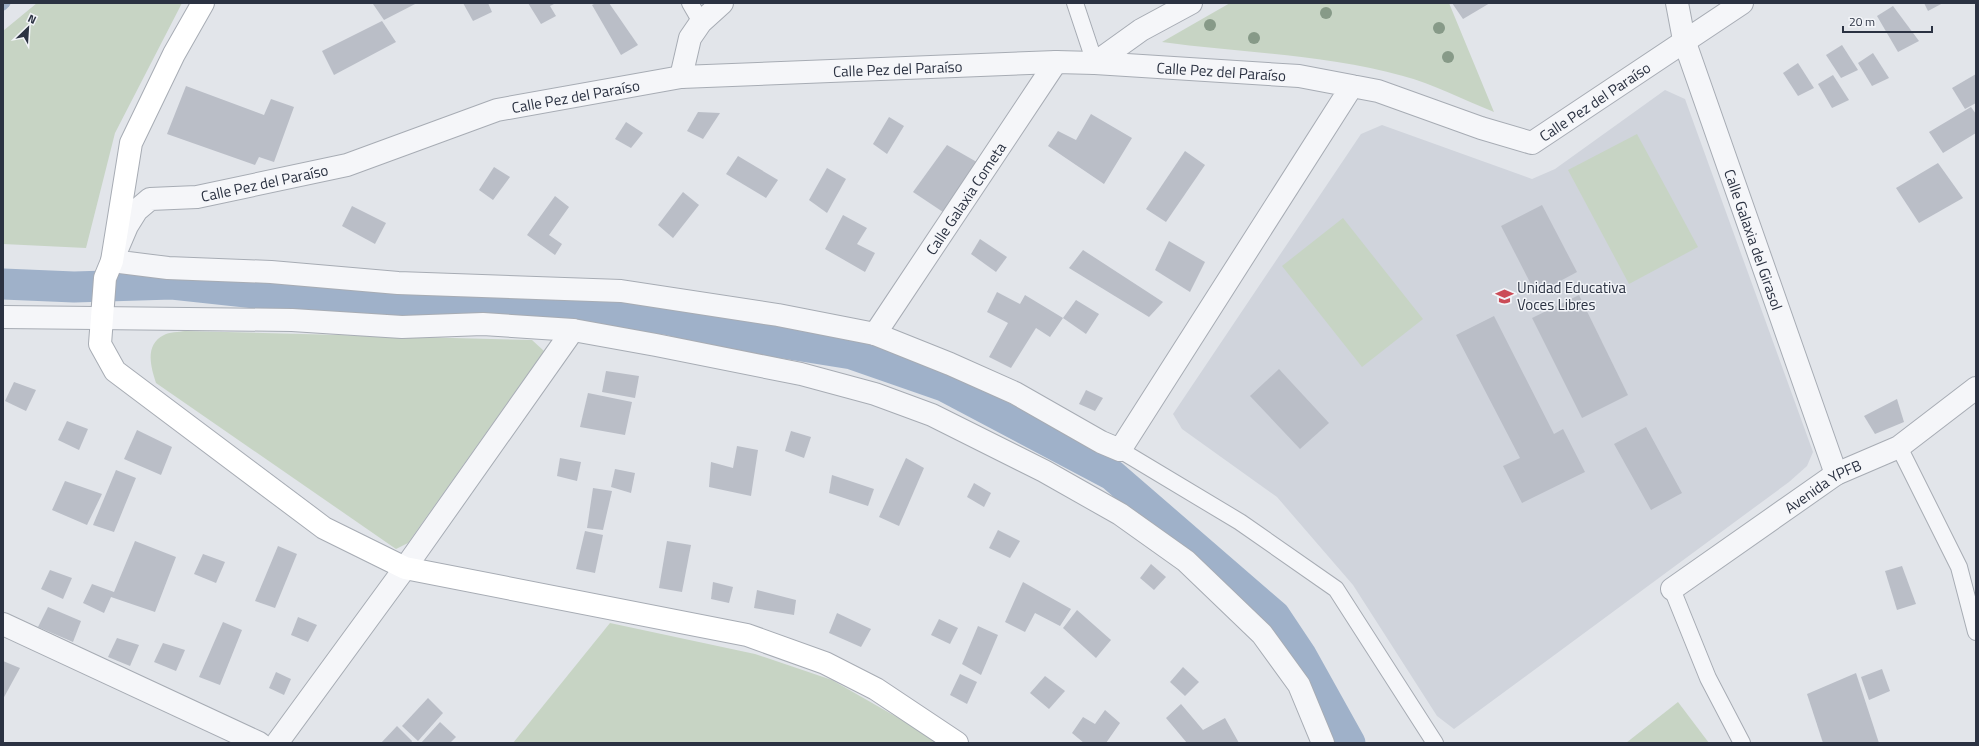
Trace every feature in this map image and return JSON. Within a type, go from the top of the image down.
[{"type":"street","points":[[202,3],[174,54],[131,143],[109,269],[168,268],[271,272],[398,283],[621,291],[778,315],[875,334],[950,364],[1015,393],[1101,442],[1120,450],[1352,86]]},
{"type":"street","points":[[681,77],[690,38],[701,22],[722,3]]},
{"type":"street","points":[[1095,63],[1142,30],[1191,3]]},
{"type":"street","name":"Calle Galaxia del Girasol","points":[[1677,3],[1684,40],[1836,474]]},
{"type":"street","name":"Calle Pez del Paraíso","points":[[956,743],[870,686],[826,663],[747,635],[405,568],[324,528],[115,371],[100,344],[103,310],[109,269],[127,226],[137,210],[150,199],[196,198],[347,164],[497,110],[681,77],[1056,62],[1095,63],[1299,76],[1378,91],[1481,128],[1532,143],[1684,40],[1742,3]]},
{"type":"street","name":"Calle Galaxia Cometa","points":[[875,334],[1056,62]]},
{"type":"street","points":[[3,317],[103,310],[292,320],[402,328],[483,324],[573,330],[793,372],[875,394],[932,415],[1044,471],[1120,514],[1186,561],[1262,634],[1299,685],[1323,743]]},
{"type":"street","points":[[277,743],[405,568],[573,330]]},
{"type":"street","name":"Avenida YPFB","points":[[1672,589],[1836,474],[1899,447],[1976,388]]},
{"type":"street","points":[[3,624],[259,743]]},
{"type":"lane","points":[[690,3],[701,22]]},
{"type":"lane","points":[[1076,3],[1095,63]]},
{"type":"lane","points":[[1899,447],[1959,567],[1976,632]]},
{"type":"lane","points":[[1120,450],[1240,522],[1336,589],[1435,743]]},
{"type":"lane","points":[[1672,589],[1708,678],[1742,743]]},
{"type":"shaded area","name":"Unidad Educativa Voces Libres","points":[[1665,90],[1685,99],[1813,452],[1807,466],[1789,482],[1454,729],[1437,716],[1353,585],[1277,497],[1182,429],[1173,414],[1361,134],[1382,125],[1532,179],[1555,169]]},
{"type":"green space","points":[[37,3],[182,3],[115,133],[86,248],[3,244],[3,31]]},
{"type":"green space","points":[[1230,3],[1449,3],[1494,112],[1426,83],[1374,69],[1314,58],[1162,42]]},
{"type":"green space","points":[[1637,134],[1698,247],[1629,284],[1568,170]]},
{"type":"green space","points":[[1343,218],[1423,319],[1362,367],[1282,266]]},
{"type":"green space","points":[[185,331],[532,340],[544,351],[408,543],[396,549],[156,383],[151,363],[151,350],[154,344],[158,339],[166,334]]},
{"type":"green space","points":[[610,623],[755,654],[832,680],[942,743],[513,743]]},
{"type":"green space","points":[[1678,702],[1709,743],[1626,743]]},
{"type":"building","points":[[417,3],[384,20],[373,4]]},
{"type":"building","points":[[463,3],[488,3],[492,12],[473,21]]},
{"type":"building","points":[[528,3],[556,3],[550,6],[556,16],[541,24]]},
{"type":"building","points":[[596,3],[609,3],[638,45],[621,55],[592,5]]},
{"type":"building","points":[[1452,3],[1490,3],[1463,19]]},
{"type":"building","points":[[1924,3],[1943,3],[1928,11]]},
{"type":"building","points":[[1893,6],[1919,41],[1898,52],[1877,16]]},
{"type":"building","points":[[382,21],[396,42],[334,75],[322,51]]},
{"type":"building","points":[[1842,45],[1858,70],[1841,78],[1826,55]]},
{"type":"building","points":[[1873,53],[1889,78],[1872,86],[1858,63]]},
{"type":"building","points":[[1798,63],[1814,88],[1798,96],[1783,73]]},
{"type":"building","points":[[1976,74],[1976,103],[1965,109],[1952,88]]},
{"type":"building","points":[[1833,75],[1849,100],[1832,108],[1818,84]]},
{"type":"building","points":[[186,86],[264,115],[271,99],[294,107],[274,162],[259,157],[255,165],[167,134]]},
{"type":"building","points":[[1971,107],[1976,114],[1976,133],[1943,153],[1929,132]]},
{"type":"building","points":[[698,112],[720,113],[703,139],[687,131]]},
{"type":"building","points":[[1091,114],[1132,138],[1104,184],[1048,146],[1058,131],[1076,140]]},
{"type":"building","points":[[889,117],[904,126],[887,154],[873,144]]},
{"type":"building","points":[[626,122],[643,133],[631,148],[615,139]]},
{"type":"building","points":[[947,145],[982,165],[946,214],[913,192]]},
{"type":"building","points":[[1185,151],[1205,165],[1166,222],[1146,209]]},
{"type":"building","points":[[738,156],[778,180],[766,198],[726,174]]},
{"type":"building","points":[[1938,163],[1963,198],[1919,223],[1896,188]]},
{"type":"building","points":[[494,167],[510,177],[493,200],[479,190]]},
{"type":"building","points":[[827,168],[846,179],[827,213],[809,200]]},
{"type":"building","points":[[683,192],[699,205],[673,238],[658,225]]},
{"type":"building","points":[[555,196],[569,207],[549,235],[562,244],[555,255],[527,235]]},
{"type":"building","points":[[1542,205],[1577,272],[1536,294],[1501,226]]},
{"type":"building","points":[[352,206],[386,223],[375,244],[342,226]]},
{"type":"building","points":[[843,215],[867,228],[857,244],[875,253],[865,272],[825,249]]},
{"type":"building","points":[[980,239],[1007,257],[996,272],[971,254]]},
{"type":"building","points":[[1169,241],[1205,262],[1190,292],[1155,270]]},
{"type":"building","points":[[1083,250],[1163,302],[1149,317],[1069,268]]},
{"type":"building","points":[[997,292],[1020,304],[1025,295],[1063,318],[1050,337],[1036,328],[1011,368],[989,357],[1008,323],[987,312]]},
{"type":"building","points":[[1579,295],[1628,395],[1582,418],[1532,318]]},
{"type":"building","points":[[1076,300],[1099,314],[1086,334],[1063,318]]},
{"type":"building","points":[[1494,316],[1554,434],[1563,429],[1585,472],[1522,503],[1503,466],[1520,458],[1456,335]]},
{"type":"building","points":[[1279,369],[1329,423],[1300,449],[1250,396]]},
{"type":"building","points":[[606,371],[639,376],[635,398],[602,392]]},
{"type":"building","points":[[14,382],[36,390],[26,411],[5,401]]},
{"type":"building","points":[[1086,390],[1103,398],[1095,411],[1079,404]]},
{"type":"building","points":[[588,393],[632,402],[625,435],[580,427]]},
{"type":"building","points":[[1897,399],[1904,422],[1875,434],[1864,416]]},
{"type":"building","points":[[67,421],[88,429],[79,450],[58,440]]},
{"type":"building","points":[[1646,427],[1682,493],[1651,510],[1614,444]]},
{"type":"building","points":[[137,430],[172,447],[161,475],[124,459]]},
{"type":"building","points":[[791,431],[811,437],[804,458],[785,451]]},
{"type":"building","points":[[737,446],[758,450],[751,496],[709,487],[711,462],[733,468]]},
{"type":"building","points":[[560,458],[581,462],[577,481],[557,476]]},
{"type":"building","points":[[906,458],[924,468],[899,526],[879,517]]},
{"type":"building","points":[[615,469],[635,473],[631,493],[611,487]]},
{"type":"building","points":[[116,470],[136,478],[114,532],[93,525]]},
{"type":"building","points":[[832,475],[874,489],[868,506],[829,493]]},
{"type":"building","points":[[65,481],[102,494],[87,525],[52,510]]},
{"type":"building","points":[[974,483],[991,493],[984,507],[967,497]]},
{"type":"building","points":[[593,488],[612,491],[603,530],[587,528]]},
{"type":"building","points":[[998,530],[1020,541],[1010,558],[989,548]]},
{"type":"building","points":[[585,531],[603,535],[595,573],[576,569]]},
{"type":"building","points":[[135,541],[176,557],[155,612],[111,597],[104,613],[83,603],[92,584],[114,592]]},
{"type":"building","points":[[667,541],[691,545],[682,592],[659,588]]},
{"type":"building","points":[[278,546],[297,554],[275,608],[255,601]]},
{"type":"building","points":[[203,554],[225,562],[216,583],[194,574]]},
{"type":"building","points":[[1151,564],[1166,577],[1154,590],[1140,578]]},
{"type":"building","points":[[1902,566],[1916,604],[1897,610],[1885,571]]},
{"type":"building","points":[[50,570],[72,578],[63,599],[41,589]]},
{"type":"building","points":[[713,582],[733,587],[729,603],[711,599]]},
{"type":"building","points":[[1023,582],[1071,609],[1060,626],[1035,613],[1025,632],[1005,622]]},
{"type":"building","points":[[757,590],[796,600],[794,615],[754,608]]},
{"type":"building","points":[[48,607],[81,621],[73,642],[38,627]]},
{"type":"building","points":[[1077,610],[1111,640],[1096,658],[1063,628]]},
{"type":"building","points":[[837,613],[871,629],[861,647],[829,633]]},
{"type":"building","points":[[298,617],[317,625],[308,642],[291,635]]},
{"type":"building","points":[[939,619],[958,628],[950,644],[931,635]]},
{"type":"building","points":[[223,622],[242,630],[220,685],[199,677]]},
{"type":"building","points":[[978,626],[998,635],[981,675],[962,664]]},
{"type":"building","points":[[117,638],[139,645],[130,666],[108,657]]},
{"type":"building","points":[[163,643],[185,650],[176,671],[154,662]]},
{"type":"building","points":[[3,661],[20,668],[3,699]]},
{"type":"building","points":[[1183,667],[1199,682],[1185,696],[1170,682]]},
{"type":"building","points":[[1882,669],[1890,691],[1869,700],[1861,677]]},
{"type":"building","points":[[276,672],[291,679],[284,695],[269,688]]},
{"type":"building","points":[[1856,673],[1879,743],[1823,743],[1807,694]]},
{"type":"building","points":[[960,674],[977,682],[967,704],[950,695]]},
{"type":"building","points":[[1045,676],[1065,691],[1049,709],[1030,693]]},
{"type":"building","points":[[428,698],[443,713],[418,741],[402,726]]},
{"type":"building","points":[[1181,704],[1203,730],[1225,718],[1239,743],[1187,743],[1166,718]]},
{"type":"building","points":[[1105,710],[1120,723],[1106,743],[1084,743],[1072,733],[1083,717],[1095,724]]},
{"type":"building","points":[[440,722],[456,737],[450,743],[421,743]]},
{"type":"building","points":[[397,726],[412,741],[411,743],[381,743]]},
{"type":"waterway","points":[[3,6],[6,3]]},
{"type":"waterway","points":[[3,284],[74,287],[172,284],[355,304],[427,301],[528,301],[670,320],[721,333],[852,354],[944,386],[1112,475],[1275,616],[1301,655],[1350,743]]},
{"type":"place","name":"Unidad Educativa Voces Libres","points":[[1504,296]]}]
